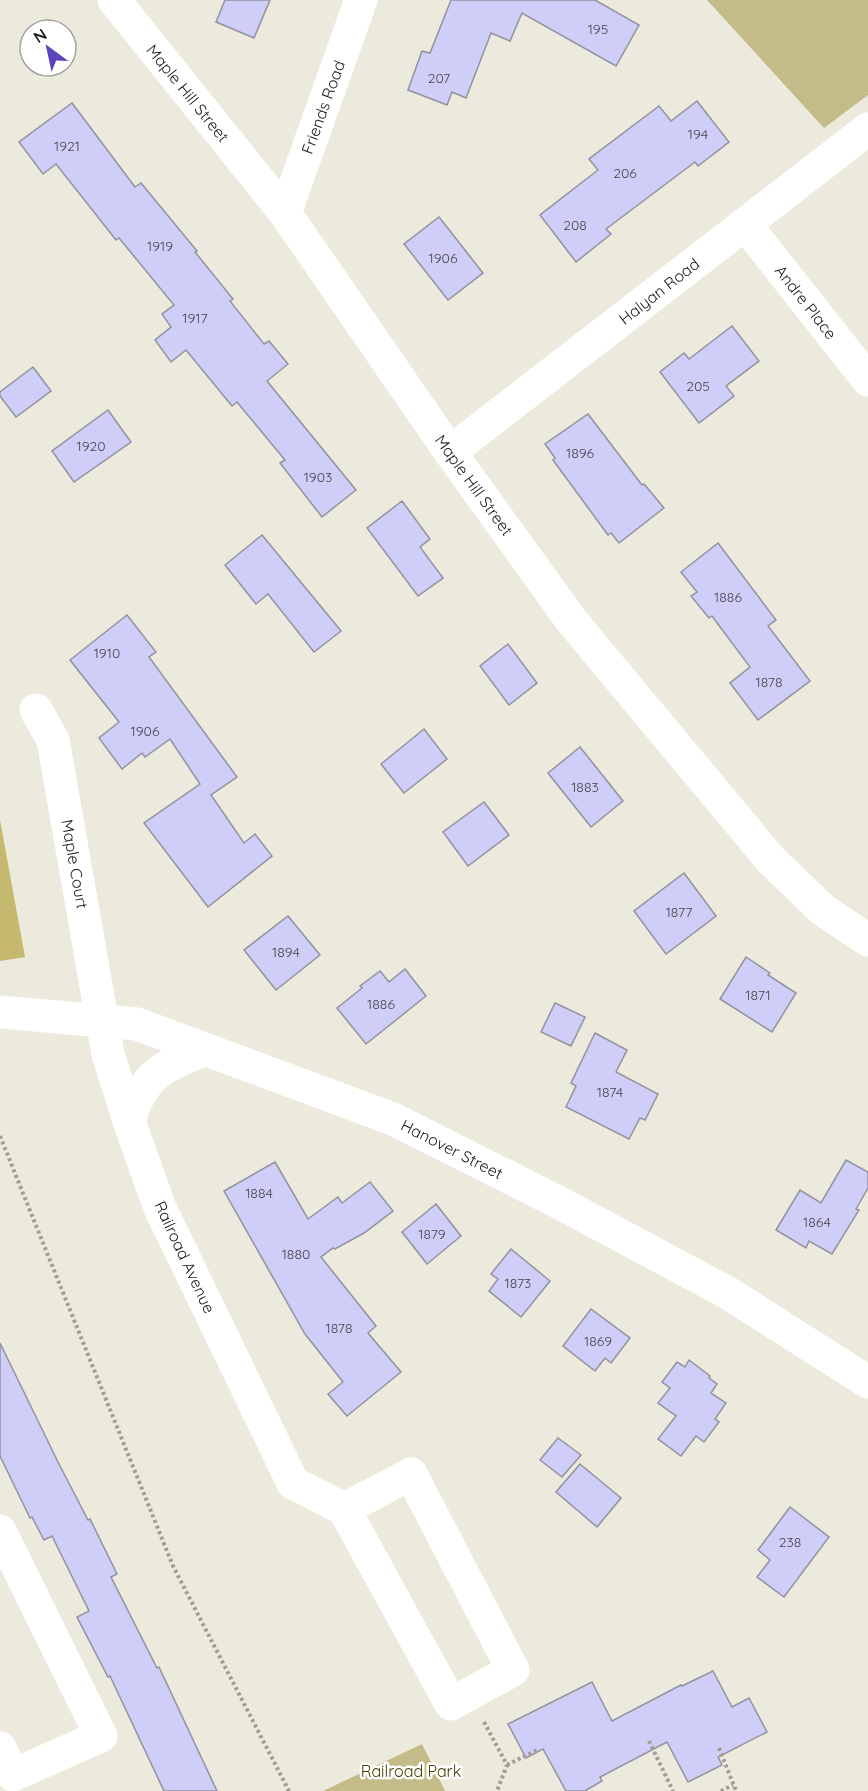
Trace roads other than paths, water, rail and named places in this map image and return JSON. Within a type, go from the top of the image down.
[{"type":"street","name":"Maple Hill Street","points":[[114,0],[285,213],[450,452],[571,620],[771,860],[823,910],[868,940]]},
{"type":"street","name":"Friends Road","points":[[285,213],[361,0]]},
{"type":"street","name":"Halyan Road","points":[[450,452],[868,129]]},
{"type":"street","name":"Andre Place","points":[[745,224],[868,380]]},
{"type":"street","name":"Maple Court","points":[[36,710],[53,740],[102,1022]]},
{"type":"street","name":"Hanover Street","points":[[0,1012],[137,1024],[393,1119],[561,1203],[728,1293],[868,1382]]},
{"type":"street","name":"Railroad Avenue","points":[[102,1022],[108,1054],[160,1208],[293,1483],[344,1509]]},
{"type":"street","points":[[129,1121],[135,1100],[145,1084],[165,1067],[204,1050]]},
{"type":"street","points":[[411,1474],[513,1670],[451,1704],[344,1509],[411,1474]]},
{"type":"street","points":[[0,1531],[100,1736],[13,1775],[0,1748]]},
{"type":"park label","name":"Railroad Park","points":[[411,1771]]}]
